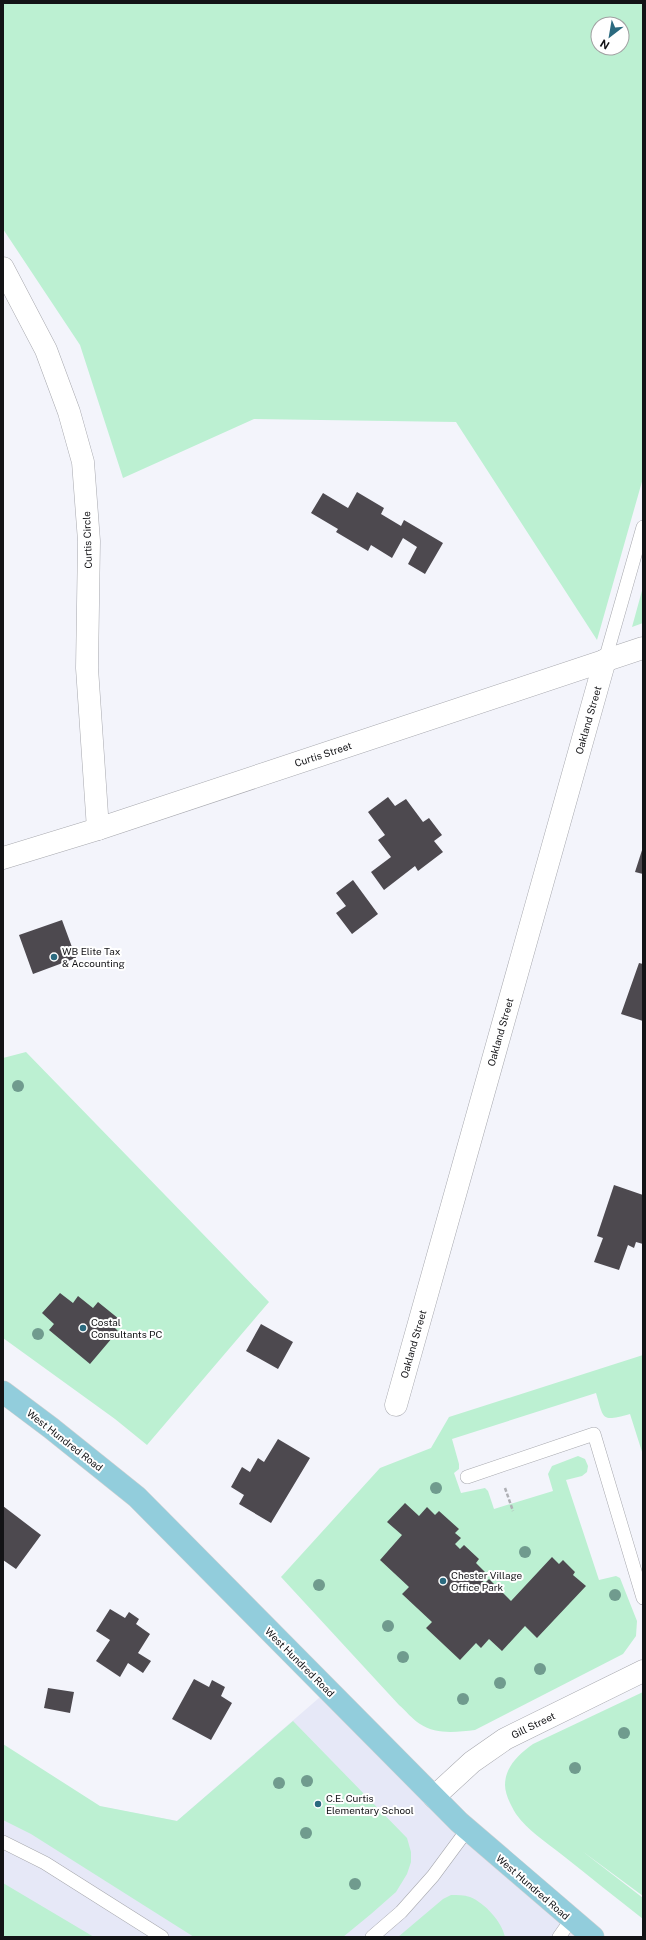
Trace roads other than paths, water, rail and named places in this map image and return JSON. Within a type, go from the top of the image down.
[{"type":"main road","name":"West Hundred Road","points":[[3,1392],[51,1428],[137,1497],[565,1928],[593,1937]]},
{"type":"street","name":"Curtis Circle","points":[[3,268],[46,350],[69,412],[82,462],[89,541],[87,668],[98,829]]},
{"type":"street","name":"Curtis Street","points":[[3,858],[98,829],[643,648]]},
{"type":"street","name":"Oakland Street","points":[[396,1405],[605,660]]},
{"type":"street","name":"Gill Street","points":[[434,1797],[472,1762],[505,1739],[643,1671]]},
{"type":"lane","points":[[605,660],[643,527]]},
{"type":"lane","points":[[468,1477],[594,1434],[643,1598]]},
{"type":"lane","points":[[372,1937],[406,1907],[433,1876],[467,1830]]},
{"type":"lane","points":[[3,1842],[45,1863],[162,1937]]},
{"type":"place","name":"WB Elite Tax & Accounting","points":[[54,957]]},
{"type":"place","name":"Costal Consultants PC","points":[[83,1328]]},
{"type":"place","name":"Chester Village Office Park","points":[[443,1581]]},
{"type":"place","name":"C.E. Curtis Elementary School","points":[[318,1804]]}]
